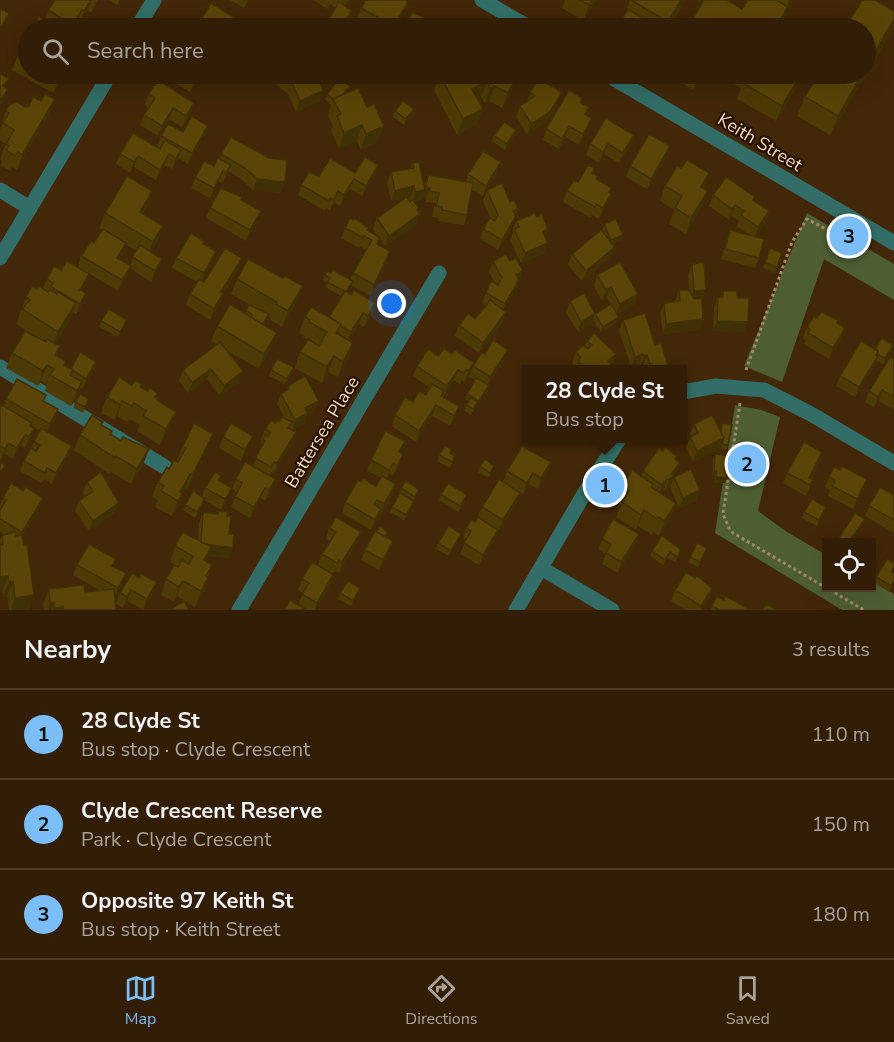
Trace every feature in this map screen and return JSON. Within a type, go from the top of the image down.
[{"type":"street","points":[[143,18],[154,0]]},
{"type":"street","points":[[482,0],[513,18]]},
{"type":"street","points":[[0,258],[104,84]]},
{"type":"street","name":"Keith Street","points":[[623,84],[894,243]]},
{"type":"street","points":[[0,190],[30,208]]},
{"type":"street","name":"Battersea Place","points":[[239,610],[439,273]]},
{"type":"street","points":[[0,367],[165,467]]},
{"type":"street","points":[[687,391],[716,386],[764,390],[782,398],[894,463]]},
{"type":"street","points":[[516,610],[617,443]]},
{"type":"street","points":[[541,567],[612,610]]},
{"type":"path","points":[[746,369],[792,242],[807,219],[848,241]]},
{"type":"path","points":[[742,387],[723,514],[729,528],[733,533],[864,610]]},
{"type":"green space","points":[[807,213],[894,264],[894,300],[824,259],[782,382],[744,366]]},
{"type":"green space","points":[[735,405],[761,410],[780,417],[758,511],[822,553],[822,592],[876,592],[876,583],[894,594],[894,610],[842,610],[715,533]]},
{"type":"building","points":[[55,0],[91,0],[77,18],[61,18],[48,10]]},
{"type":"building","points":[[366,0],[405,0],[408,2],[399,18],[379,18],[361,8]]},
{"type":"building","points":[[580,0],[592,0],[589,5]]},
{"type":"building","points":[[631,0],[681,0],[670,18],[661,18]]},
{"type":"building","points":[[704,0],[727,0],[742,9],[748,0],[776,0],[788,7],[781,18],[694,18]]},
{"type":"building","points":[[862,0],[875,0],[894,11],[894,19],[876,50],[876,18],[851,18]]},
{"type":"building","points":[[339,2],[352,11],[347,18],[329,18]]},
{"type":"building","points":[[211,3],[235,18],[202,18]]},
{"type":"building","points":[[1,9],[9,13],[0,29],[0,11]]},
{"type":"building","points":[[628,9],[643,18],[623,18]]},
{"type":"building","points":[[413,12],[424,18],[409,18]]},
{"type":"building","points":[[0,73],[9,79],[3,86],[8,89],[0,101]]},
{"type":"building","points":[[155,84],[164,84],[194,103],[186,116],[173,108],[162,126],[144,115],[155,98],[148,94]]},
{"type":"building","points":[[292,84],[320,84],[323,91],[300,101]]},
{"type":"building","points":[[335,84],[350,86],[334,100],[327,94]]},
{"type":"building","points":[[445,84],[481,84],[472,89],[483,109],[463,119]]},
{"type":"building","points":[[488,84],[513,84],[508,93],[495,86],[490,88]]},
{"type":"building","points":[[536,84],[548,84],[562,92],[550,112],[531,124],[520,106],[535,96],[530,92]]},
{"type":"building","points":[[745,84],[795,84],[782,106]]},
{"type":"building","points":[[812,84],[856,84],[838,116],[805,97]]},
{"type":"building","points":[[358,88],[367,107],[374,104],[384,126],[366,134],[362,125],[344,133],[337,116],[341,114],[333,99]]},
{"type":"building","points":[[569,90],[582,98],[580,102],[589,107],[585,114],[592,118],[583,134],[569,126],[562,139],[546,129]]},
{"type":"building","points":[[45,94],[55,99],[22,155],[18,152],[15,156],[6,150],[9,146],[6,144],[14,130],[3,123],[9,113],[6,111],[9,105],[17,102],[25,107],[29,106],[33,97],[41,101]]},
{"type":"building","points":[[403,101],[414,109],[406,119],[395,111]]},
{"type":"building","points":[[192,116],[208,126],[192,153],[161,136],[168,124],[183,132]]},
{"type":"building","points":[[606,118],[634,135],[623,153],[608,144],[603,152],[590,144]]},
{"type":"building","points":[[504,122],[516,130],[507,144],[494,136]]},
{"type":"building","points":[[133,133],[160,149],[165,140],[181,150],[176,158],[169,154],[160,170],[138,156],[134,162],[120,154]]},
{"type":"building","points":[[649,134],[670,146],[651,179],[630,166]]},
{"type":"building","points":[[231,137],[269,158],[287,160],[285,182],[257,179],[245,168],[221,154]]},
{"type":"building","points":[[483,151],[501,162],[486,186],[468,174]]},
{"type":"building","points":[[365,157],[378,165],[366,186],[354,179],[344,195],[338,191],[334,200],[330,198],[329,201],[301,185],[309,172],[319,176],[330,158],[355,173]]},
{"type":"building","points":[[218,158],[231,165],[226,173],[223,171],[214,188],[195,178],[204,161],[214,166]]},
{"type":"building","points":[[687,160],[709,173],[701,187],[708,191],[691,218],[675,208],[682,196],[665,186],[677,166],[681,168]]},
{"type":"building","points":[[419,162],[425,190],[415,192],[414,186],[395,191],[391,172],[414,168],[412,163]]},
{"type":"building","points":[[588,165],[595,168],[592,173],[598,176],[596,179],[612,188],[603,208],[596,204],[595,207],[567,191],[574,180],[578,182]]},
{"type":"building","points":[[428,175],[473,183],[467,215],[442,210],[442,207],[436,206],[439,193],[430,191],[430,188],[426,187]]},
{"type":"building","points":[[127,176],[152,191],[140,212],[163,226],[153,242],[105,213]]},
{"type":"building","points":[[726,177],[755,197],[753,200],[769,211],[758,227],[741,215],[744,211],[735,205],[732,209],[713,195]]},
{"type":"building","points":[[502,183],[510,202],[514,200],[518,209],[513,211],[516,216],[502,240],[483,229],[490,218],[495,221],[498,215],[487,190]]},
{"type":"building","points":[[221,188],[242,197],[241,200],[261,211],[250,230],[210,208]]},
{"type":"building","points":[[407,197],[410,202],[413,200],[420,214],[389,236],[377,218]]},
{"type":"building","points":[[535,213],[537,217],[542,214],[548,229],[543,232],[548,243],[525,253],[514,229],[519,227],[516,221]]},
{"type":"building","points":[[350,218],[353,220],[354,218],[368,228],[367,230],[380,238],[377,244],[390,251],[374,285],[353,273],[372,240],[364,236],[363,238],[345,228]]},
{"type":"building","points":[[616,219],[623,235],[611,240],[604,224]]},
{"type":"building","points":[[103,229],[126,243],[117,258],[131,266],[122,280],[81,256],[91,241],[94,243]]},
{"type":"building","points":[[601,230],[615,247],[586,271],[572,254]]},
{"type":"building","points":[[730,230],[764,239],[759,258],[725,249]]},
{"type":"building","points":[[191,233],[204,241],[203,244],[216,251],[204,273],[176,258]]},
{"type":"building","points":[[140,245],[162,259],[155,271],[132,257]]},
{"type":"building","points":[[225,248],[242,258],[221,292],[223,294],[214,309],[190,294],[199,279],[204,282]]},
{"type":"building","points":[[770,248],[782,253],[777,267],[765,263]]},
{"type":"building","points":[[506,254],[510,261],[516,258],[523,271],[516,275],[519,280],[505,304],[486,293],[491,281],[498,285],[502,278],[493,261]]},
{"type":"building","points":[[248,259],[303,286],[288,311],[237,279]]},
{"type":"building","points":[[67,261],[89,274],[80,290],[86,293],[80,304],[51,287],[53,283],[47,279],[54,266],[61,270]]},
{"type":"building","points":[[620,262],[638,294],[620,304],[611,287],[606,290],[597,275]]},
{"type":"building","points":[[704,262],[706,290],[694,291],[692,264]]},
{"type":"building","points":[[333,270],[353,281],[346,292],[327,282],[330,278],[325,275],[327,271],[331,273]]},
{"type":"building","points":[[32,286],[37,289],[39,286],[48,292],[50,290],[57,294],[58,292],[76,303],[58,332],[22,309],[30,300],[26,297]]},
{"type":"building","points":[[354,290],[375,303],[368,316],[363,313],[351,332],[329,317],[345,291],[351,295]]},
{"type":"building","points":[[679,290],[689,290],[694,299],[702,298],[703,319],[666,324],[664,303],[680,301]]},
{"type":"building","points":[[723,291],[737,291],[737,298],[749,298],[748,322],[717,321],[718,297],[723,297]]},
{"type":"building","points":[[584,293],[595,314],[581,322],[570,301]]},
{"type":"building","points":[[490,300],[506,312],[483,343],[459,325],[468,313],[475,319]]},
{"type":"building","points":[[230,304],[277,333],[264,354],[217,326]]},
{"type":"building","points":[[611,304],[619,317],[603,327],[595,314]]},
{"type":"building","points":[[249,305],[269,314],[263,324],[246,311]]},
{"type":"building","points":[[311,307],[341,324],[336,333],[353,343],[343,362],[334,356],[327,367],[300,352],[308,339],[319,346],[327,332],[309,322],[310,320],[305,317]]},
{"type":"building","points":[[109,309],[127,320],[120,332],[101,321]]},
{"type":"building","points":[[821,312],[838,320],[837,323],[845,328],[833,348],[808,333],[810,329],[807,327],[814,316],[817,318]]},
{"type":"building","points":[[645,313],[655,345],[661,343],[668,365],[651,365],[647,355],[643,354],[635,357],[623,320]]},
{"type":"building","points":[[25,331],[46,342],[47,339],[60,346],[55,355],[66,361],[64,365],[73,370],[70,375],[82,382],[77,391],[50,375],[54,369],[47,365],[43,371],[12,353]]},
{"type":"building","points":[[594,333],[616,354],[608,361],[612,365],[582,365],[578,361],[581,358],[576,352],[583,345],[588,349],[592,345],[587,341]]},
{"type":"building","points":[[882,338],[893,345],[885,358],[877,354],[878,351],[875,349]]},
{"type":"building","points":[[493,340],[508,350],[490,377],[473,366],[482,352],[485,354]]},
{"type":"building","points":[[861,341],[878,351],[876,355],[878,356],[859,387],[840,376]]},
{"type":"building","points":[[220,342],[243,371],[224,386],[211,369],[192,383],[183,370]]},
{"type":"building","points":[[444,348],[452,354],[455,350],[474,363],[464,373],[458,370],[447,386],[417,366],[428,349],[438,356]]},
{"type":"building","points":[[80,352],[96,362],[86,379],[71,369]]},
{"type":"building","points":[[890,357],[894,359],[894,397],[882,390],[878,397],[869,391]]},
{"type":"building","points":[[277,359],[294,367],[287,379],[271,370]]},
{"type":"building","points":[[305,376],[319,401],[305,408],[308,413],[295,420],[281,394],[289,389],[288,386]]},
{"type":"building","points":[[119,377],[132,385],[135,380],[142,384],[140,387],[148,391],[150,388],[158,393],[155,397],[158,398],[157,400],[176,412],[166,429],[143,416],[146,411],[134,403],[132,406],[122,401],[120,405],[107,397]]},
{"type":"building","points":[[476,378],[489,385],[479,401],[467,394]]},
{"type":"building","points":[[17,379],[46,395],[43,401],[58,409],[50,424],[6,399]]},
{"type":"building","points":[[432,384],[444,391],[441,396],[459,406],[454,416],[436,405],[419,431],[395,415],[405,397],[413,402],[419,391],[426,395]]},
{"type":"building","points":[[80,394],[89,399],[85,407],[75,402]]},
{"type":"building","points":[[471,398],[478,402],[473,409],[466,405]]},
{"type":"building","points":[[2,405],[32,423],[30,426],[34,429],[29,437],[25,435],[17,448],[8,443],[5,449],[0,446],[0,409]]},
{"type":"building","points":[[92,415],[103,422],[101,425],[112,431],[110,434],[121,441],[123,437],[149,449],[137,469],[116,456],[115,458],[80,435]]},
{"type":"building","points":[[712,415],[724,438],[697,451],[690,437],[698,433],[694,424]]},
{"type":"building","points":[[282,417],[292,422],[288,428],[296,432],[277,463],[274,462],[271,467],[255,458],[265,441],[263,440],[265,435],[268,437],[270,432],[265,429],[271,420],[275,423],[277,420],[279,422]]},
{"type":"building","points":[[194,423],[213,434],[193,474],[191,473],[180,492],[182,494],[178,501],[161,491],[164,486],[158,482],[174,460],[178,462],[186,448],[183,446]]},
{"type":"building","points":[[231,423],[253,436],[245,450],[223,437]]},
{"type":"building","points":[[722,423],[732,425],[728,445],[722,444],[724,438],[721,432]]},
{"type":"building","points":[[41,428],[72,446],[56,473],[47,468],[45,473],[24,461],[31,448],[36,451],[40,445],[34,442]]},
{"type":"building","points":[[385,431],[405,441],[399,452],[403,454],[397,466],[393,463],[389,470],[371,460]]},
{"type":"building","points":[[804,442],[822,452],[809,478],[813,480],[810,485],[787,473]]},
{"type":"building","points":[[445,446],[452,449],[450,453],[455,456],[452,462],[439,455]]},
{"type":"building","points":[[522,446],[551,462],[541,478],[533,473],[527,483],[507,471]]},
{"type":"building","points":[[665,447],[677,456],[675,459],[680,463],[671,474],[673,476],[662,485],[643,471],[659,448],[663,451]]},
{"type":"building","points":[[715,454],[726,455],[727,478],[716,477]]},
{"type":"building","points":[[485,459],[494,466],[490,473],[480,466]]},
{"type":"building","points":[[0,462],[5,465],[0,474]]},
{"type":"building","points":[[245,462],[276,479],[269,490],[265,488],[254,507],[235,497],[242,483],[236,479]]},
{"type":"building","points":[[842,466],[867,479],[857,499],[832,486],[835,480],[829,477],[834,467],[840,470]]},
{"type":"building","points":[[691,469],[700,490],[683,498],[674,477]]},
{"type":"building","points":[[632,470],[653,484],[651,487],[676,503],[665,521],[659,517],[657,519],[644,510],[641,515],[622,502],[629,491],[622,486]]},
{"type":"building","points":[[101,472],[119,503],[93,521],[79,501],[93,491],[87,482]]},
{"type":"building","points":[[215,472],[221,476],[218,480],[232,488],[225,499],[205,488]]},
{"type":"building","points":[[382,476],[396,484],[384,504],[377,500],[374,504],[381,509],[375,520],[345,502],[358,480],[361,482],[363,478],[376,486]]},
{"type":"building","points":[[499,479],[520,493],[503,520],[482,507]]},
{"type":"building","points":[[406,481],[419,489],[415,497],[401,488]]},
{"type":"building","points":[[11,483],[23,491],[26,487],[43,498],[22,532],[0,519],[0,510],[6,500],[3,498]]},
{"type":"building","points":[[448,483],[467,495],[460,506],[441,495]]},
{"type":"building","points":[[880,487],[894,495],[894,520],[869,506]]},
{"type":"building","points":[[193,491],[205,499],[197,512],[185,505]]},
{"type":"building","points":[[400,493],[414,501],[406,515],[392,507]]},
{"type":"building","points":[[812,499],[826,507],[819,520],[804,512]]},
{"type":"building","points":[[218,511],[228,512],[227,516],[231,516],[229,534],[234,534],[233,548],[201,542],[203,512],[218,514]]},
{"type":"building","points":[[855,513],[865,519],[852,538],[839,538]]},
{"type":"building","points":[[336,517],[361,532],[342,562],[339,560],[337,563],[322,554],[336,532],[329,528]]},
{"type":"building","points":[[478,517],[498,530],[483,555],[464,543],[471,531],[466,528],[471,520],[475,522]]},
{"type":"building","points":[[613,519],[639,534],[621,562],[606,553],[611,544],[602,539]]},
{"type":"building","points":[[380,526],[388,532],[385,537],[376,532]]},
{"type":"building","points":[[449,526],[461,534],[451,551],[438,543]]},
{"type":"building","points":[[375,531],[393,541],[383,560],[365,550]]},
{"type":"building","points":[[16,532],[16,536],[22,535],[24,545],[27,544],[34,595],[15,598],[13,581],[9,582],[8,576],[0,577],[0,545],[3,544],[2,535]]},
{"type":"building","points":[[183,532],[211,547],[204,560],[212,565],[201,591],[183,581],[179,587],[166,579],[174,565],[178,567],[182,560],[189,564],[193,556],[175,546]]},
{"type":"building","points":[[662,535],[681,550],[677,557],[670,552],[665,560],[652,551]]},
{"type":"building","points":[[697,543],[707,548],[700,562],[690,557]]},
{"type":"building","points":[[89,544],[116,559],[112,566],[126,573],[118,588],[77,565]]},
{"type":"building","points":[[887,559],[894,563],[891,572],[894,574],[894,581],[891,586],[876,577]]},
{"type":"building","points":[[312,562],[333,574],[317,603],[302,594],[309,583],[302,579]]},
{"type":"building","points":[[686,572],[695,578],[696,575],[712,588],[701,606],[675,590]]},
{"type":"building","points":[[132,573],[139,578],[141,574],[157,582],[147,599],[131,590],[127,597],[120,593]]},
{"type":"building","points":[[348,581],[360,588],[353,601],[340,593]]},
{"type":"building","points":[[84,585],[85,592],[114,589],[116,610],[63,610],[63,607],[54,608],[54,603],[50,603],[49,589]]},
{"type":"building","points":[[717,596],[724,600],[726,596],[750,610],[717,610],[712,606]]},
{"type":"building","points":[[290,600],[306,609],[284,610]]},
{"type":"building","points":[[184,601],[189,610],[169,610]]},
{"type":"building","points":[[766,604],[777,610],[762,610]]},
{"type":"place","name":"Opposite 97 Keith St","points":[[849,236]]},
{"type":"place","name":"Clyde Crescent Reserve","points":[[747,464]]},
{"type":"place","name":"28 Clyde St","points":[[605,485]]}]
